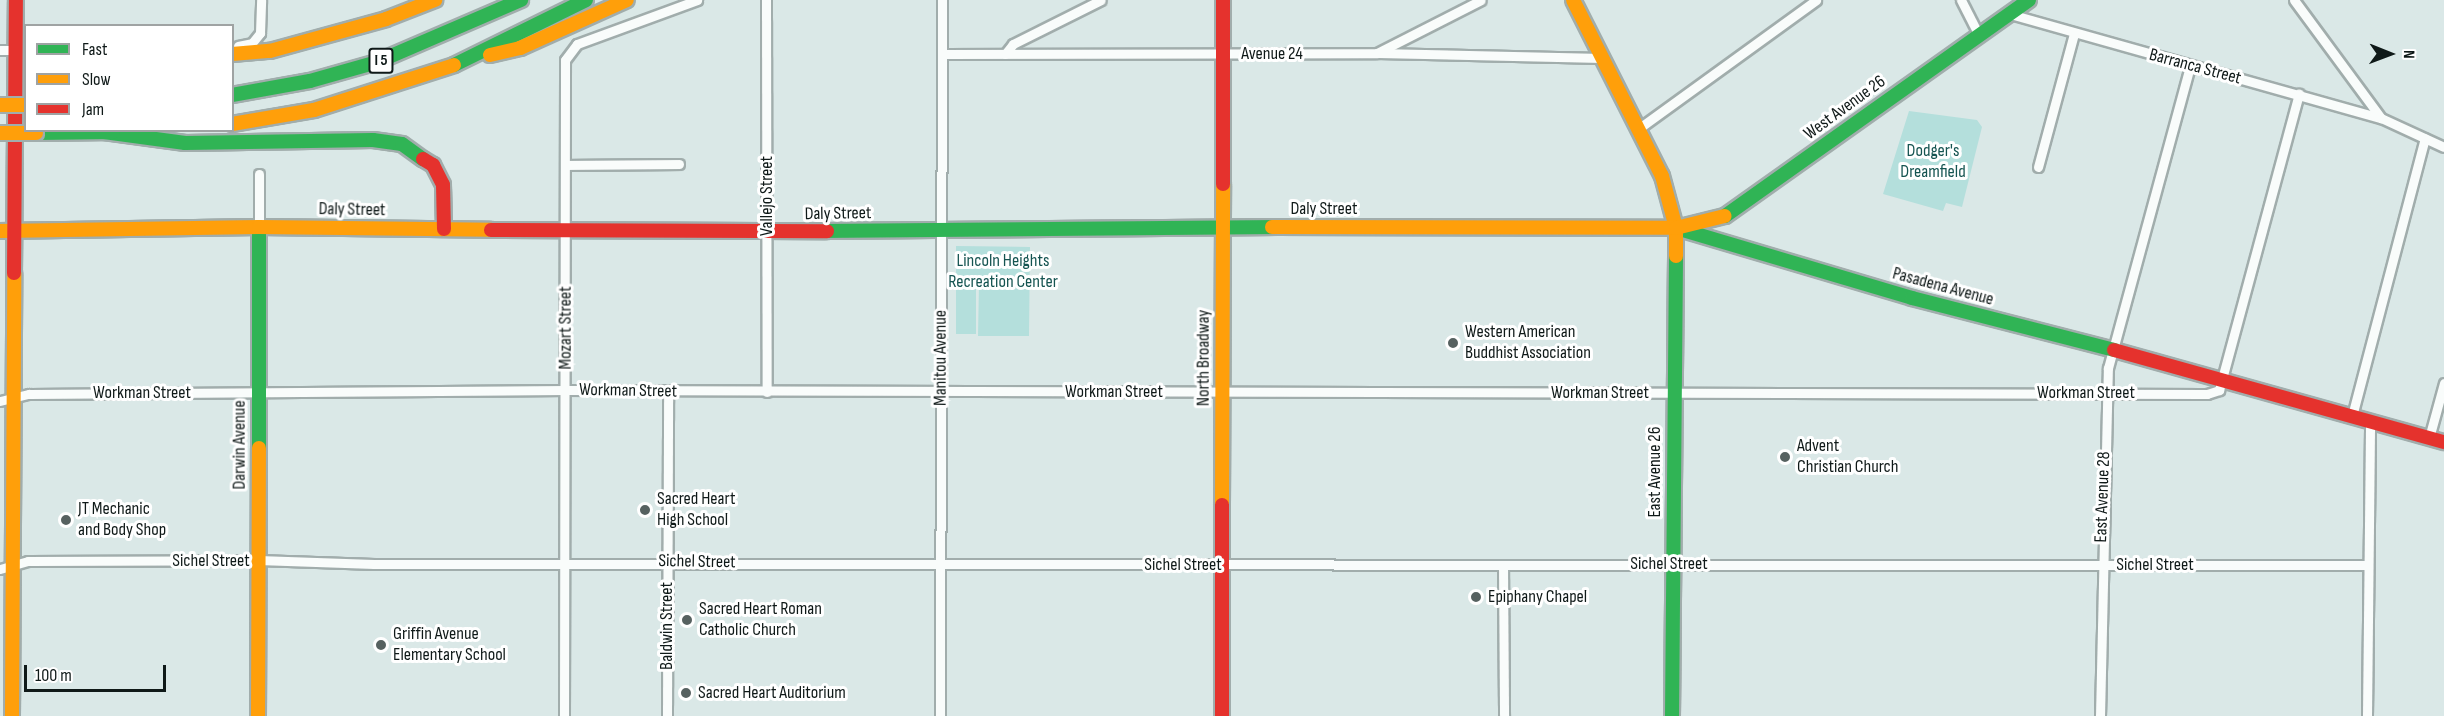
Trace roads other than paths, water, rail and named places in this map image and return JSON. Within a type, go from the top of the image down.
[{"type":"main road","points":[[12,716],[6,567],[7,400],[20,50],[16,0]]},
{"type":"main road","points":[[234,54],[270,51],[386,19],[435,0]]},
{"type":"main road","points":[[448,34],[495,0]]},
{"type":"main road","name":"I 5","points":[[234,95],[310,81],[377,62],[448,34],[521,0]]},
{"type":"main road","name":"I 5","points":[[234,124],[314,110],[386,90],[457,63],[586,0]]},
{"type":"main road","points":[[457,63],[520,48],[627,0]]},
{"type":"main road","name":"North Broadway","points":[[1222,716],[1223,0]]},
{"type":"main road","points":[[1573,0],[1670,196],[1676,228]]},
{"type":"main road","name":"West Avenue 26","points":[[1676,228],[1720,220],[2029,0]]},
{"type":"main road","points":[[0,105],[24,105]]},
{"type":"main road","points":[[0,133],[104,132],[185,143],[373,140],[402,144],[433,165],[443,185],[444,229]]},
{"type":"main road","name":"Daly Street","points":[[0,231],[259,227],[767,233],[940,227],[1676,228]]},
{"type":"main road","name":"Darwin Avenue","points":[[258,716],[259,227]]},
{"type":"main road","name":"Pasadena Avenue","points":[[1676,228],[1912,298],[2111,349],[2444,442]]},
{"type":"main road","name":"East Avenue 26","points":[[1672,716],[1676,228]]},
{"type":"street","points":[[234,46],[246,45],[258,37],[261,0]]},
{"type":"street","name":"Mozart Street","points":[[564,716],[567,229],[565,60],[570,49],[697,0]]},
{"type":"street","name":"Vallejo Street","points":[[766,0],[767,392]]},
{"type":"street","name":"Manitou Avenue","points":[[940,716],[942,0]]},
{"type":"street","points":[[1005,54],[1012,44],[1101,0]]},
{"type":"street","points":[[1377,53],[1480,0]]},
{"type":"street","points":[[1638,129],[1816,0]]},
{"type":"street","points":[[1961,0],[1978,35]]},
{"type":"street","points":[[2294,0],[2381,118]]},
{"type":"street","name":"Barranca Street","points":[[2010,14],[2074,34],[2381,118],[2444,147]]},
{"type":"street","points":[[2038,167],[2074,34]]},
{"type":"street","points":[[0,50],[20,50]]},
{"type":"street","name":"Avenue 24","points":[[942,54],[1377,53],[1602,57]]},
{"type":"street","name":"East Avenue 28","points":[[2100,716],[2101,565],[2107,393],[2111,349],[2190,66]]},
{"type":"street","points":[[2221,380],[2299,94]]},
{"type":"street","points":[[2352,416],[2425,138]]},
{"type":"street","points":[[566,165],[679,164]]},
{"type":"street","name":"Darwin Avenue","points":[[259,174],[259,227]]},
{"type":"street","name":"Workman Street","points":[[7,400],[29,394],[566,390],[2206,394],[2218,390],[2221,380]]},
{"type":"street","points":[[2429,438],[2444,383]]},
{"type":"street","name":"Baldwin Street","points":[[667,716],[668,392]]},
{"type":"street","points":[[2367,716],[2370,421]]},
{"type":"street","name":"Sichel Street","points":[[6,567],[28,561],[258,560],[940,565],[1503,565],[1672,562],[2367,565]]},
{"type":"street","points":[[1503,565],[1504,716]]},
{"type":"place","name":"Western American Buddhist Association","points":[[1453,343]]},
{"type":"place","name":"Advent Christian Church","points":[[1785,457]]},
{"type":"place","name":"Sacred Heart High School","points":[[645,510]]},
{"type":"place","name":"JT Mechanic and Body Shop","points":[[66,520]]},
{"type":"place","name":"Epiphany Chapel","points":[[1476,597]]},
{"type":"place","name":"Sacred Heart Roman Catholic Church","points":[[687,620]]},
{"type":"place","name":"Griffin Avenue Elementary School","points":[[381,645]]},
{"type":"place","name":"Sacred Heart Auditorium","points":[[686,693]]},
{"type":"park label","name":"Dodger's Dreamfield","points":[[1933,162]]},
{"type":"park label","name":"Lincoln Heights Recreation Center","points":[[1003,272]]}]
